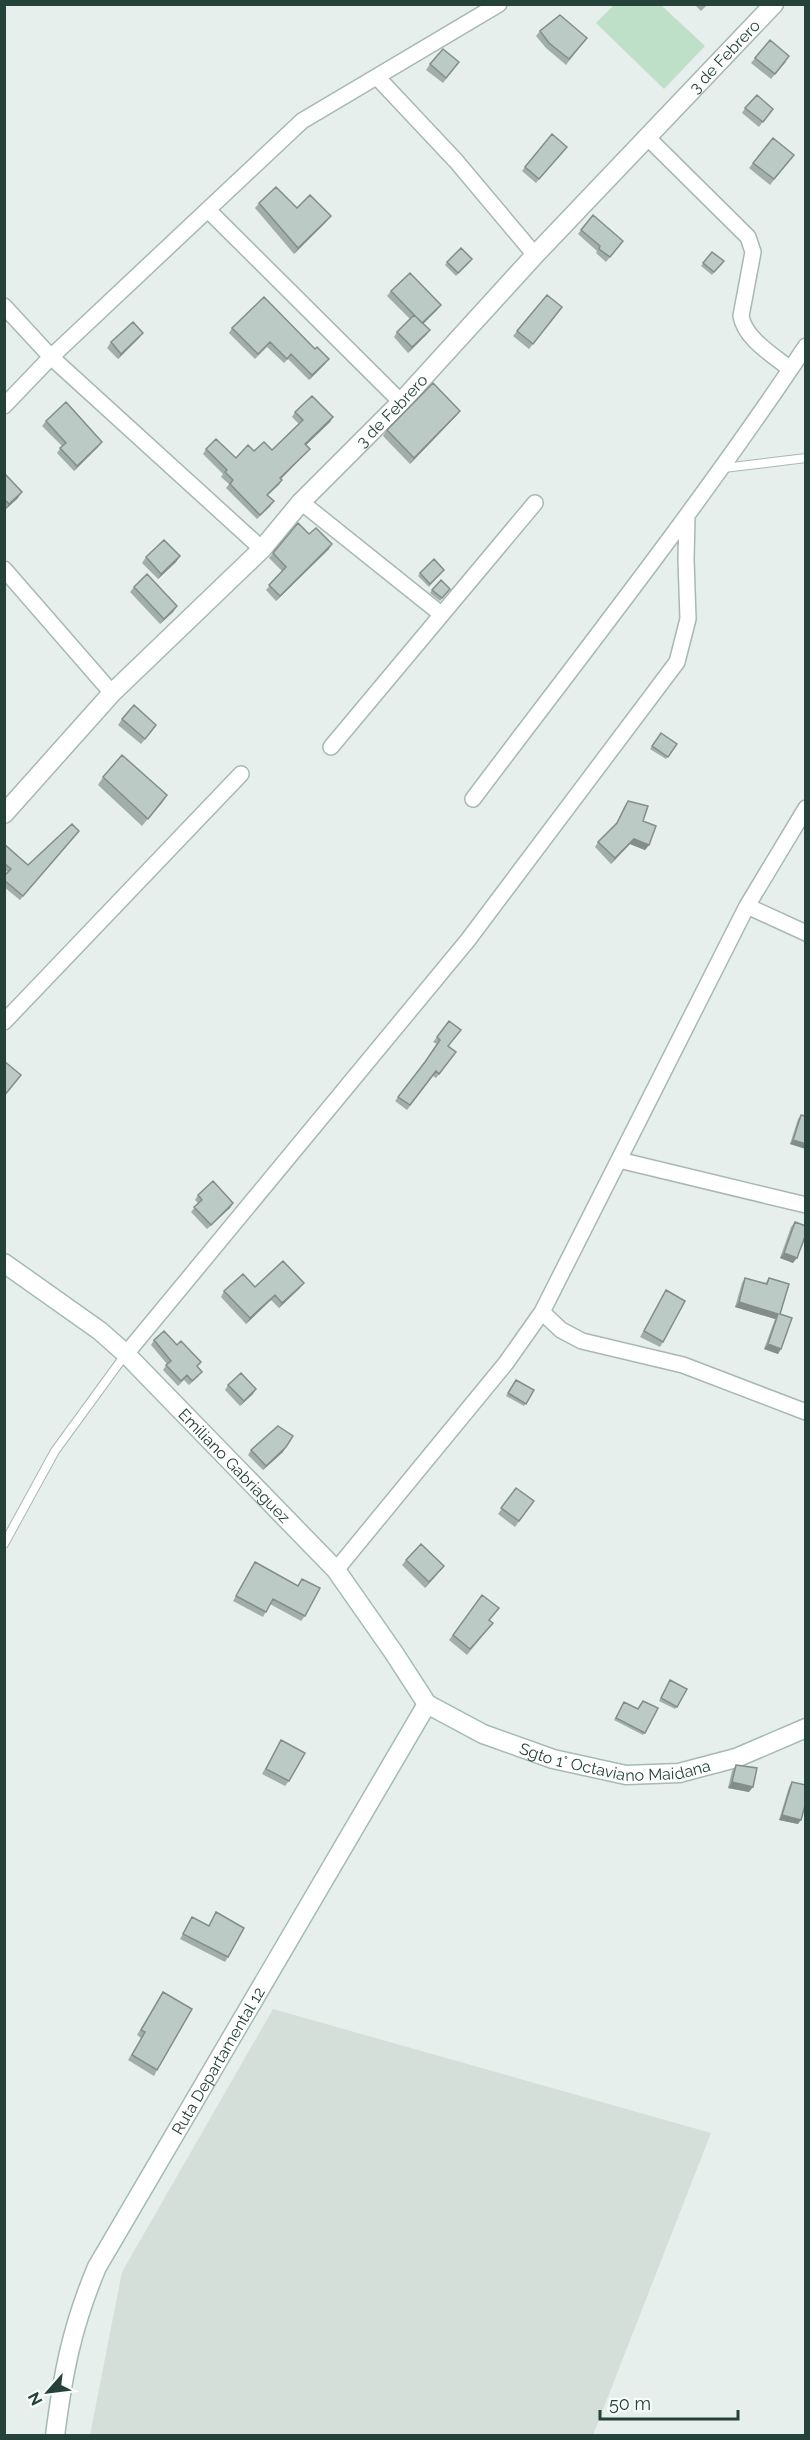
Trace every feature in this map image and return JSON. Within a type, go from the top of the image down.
[{"type":"main road","name":"3 de Febrero","points":[[4,814],[112,693],[262,549],[301,502],[401,402],[535,255],[774,4]]},
{"type":"main road","name":"Emiliano Gabriaguez","points":[[4,1263],[100,1331],[126,1354],[336,1570],[427,1704]]},
{"type":"main road","name":"Sgto 1° Octaviano Maidana","points":[[427,1704],[483,1734],[553,1760],[626,1775],[679,1773],[736,1758],[806,1728]]},
{"type":"main road","name":"Ruta Departamental 12","points":[[55,2436],[64,2368],[80,2305],[97,2267],[427,1704]]},
{"type":"street","points":[[4,406],[51,357],[302,121],[499,4]]},
{"type":"street","points":[[377,77],[456,161],[535,255]]},
{"type":"street","points":[[648,138],[748,237],[753,252],[741,316],[742,326],[790,369]]},
{"type":"street","points":[[208,210],[401,402]]},
{"type":"street","points":[[4,306],[51,357],[262,549]]},
{"type":"street","points":[[472,799],[687,516],[806,346]]},
{"type":"street","points":[[301,502],[441,615]]},
{"type":"street","points":[[331,747],[535,503]]},
{"type":"street","points":[[126,1354],[468,940],[677,662],[688,619],[687,516]]},
{"type":"street","points":[[4,569],[112,693]]},
{"type":"street","points":[[4,1022],[241,774]]},
{"type":"street","points":[[336,1570],[506,1363],[542,1312],[747,906],[806,808]]},
{"type":"street","points":[[747,906],[806,933]]},
{"type":"street","points":[[619,1160],[806,1205]]},
{"type":"street","points":[[542,1312],[561,1330],[582,1341],[683,1365],[806,1412]]},
{"type":"lane","points":[[722,468],[806,458]]},
{"type":"lane","points":[[4,1544],[55,1451],[126,1354]]},
{"type":"shaded area","points":[[273,2009],[711,2133],[593,2435],[90,2435],[122,2272]]},
{"type":"green space","points":[[614,5],[661,5],[705,46],[664,89],[596,23]]},
{"type":"building","points":[[560,15],[587,38],[569,59],[549,43],[540,31]]},
{"type":"building","points":[[770,40],[789,56],[775,74],[755,58]]},
{"type":"building","points":[[443,49],[459,62],[446,78],[430,64]]},
{"type":"building","points":[[757,95],[773,109],[763,122],[745,108]]},
{"type":"building","points":[[552,134],[567,147],[539,179],[525,167]]},
{"type":"building","points":[[773,138],[794,155],[774,179],[753,163]]},
{"type":"building","points":[[276,187],[297,208],[310,195],[331,216],[298,248],[259,203]]},
{"type":"building","points":[[593,215],[623,241],[610,257],[581,230]]},
{"type":"building","points":[[461,248],[472,259],[458,273],[447,262]]},
{"type":"building","points":[[712,252],[724,261],[714,272],[703,263]]},
{"type":"building","points":[[410,273],[441,305],[422,323],[391,291]]},
{"type":"building","points":[[547,295],[562,307],[533,344],[517,331]]},
{"type":"building","points":[[264,297],[315,349],[317,347],[329,359],[312,375],[291,354],[287,359],[270,342],[258,354],[232,328]]},
{"type":"building","points":[[414,315],[430,330],[412,347],[397,332]]},
{"type":"building","points":[[133,322],[143,333],[121,354],[111,342]]},
{"type":"building","points":[[433,383],[460,411],[414,458],[387,430]]},
{"type":"building","points":[[312,396],[333,417],[305,444],[310,449],[280,478],[282,480],[267,495],[274,501],[260,515],[230,484],[233,480],[225,472],[227,470],[206,449],[216,439],[236,458],[248,445],[254,451],[264,442],[272,450],[303,420],[295,412]]},
{"type":"building","points":[[66,402],[102,442],[77,466],[60,448],[66,443],[46,421]]},
{"type":"building","points":[[6,475],[22,492],[9,504],[4,499],[4,476]]},
{"type":"building","points":[[298,523],[309,534],[316,528],[332,544],[280,596],[269,585],[286,567],[273,553]]},
{"type":"building","points":[[164,540],[180,556],[161,574],[146,557]]},
{"type":"building","points":[[434,559],[444,570],[430,584],[420,573]]},
{"type":"building","points":[[147,574],[177,606],[164,619],[134,587]]},
{"type":"building","points":[[441,580],[450,589],[442,598],[432,590]]},
{"type":"building","points":[[134,705],[156,725],[145,739],[122,719]]},
{"type":"building","points":[[661,733],[677,744],[668,757],[652,746]]},
{"type":"building","points":[[122,755],[167,795],[148,819],[103,777]]},
{"type":"building","points":[[628,801],[648,806],[643,821],[656,826],[649,845],[634,839],[615,858],[598,842],[617,823]]},
{"type":"building","points":[[72,824],[79,831],[23,896],[4,880],[4,876],[11,869],[4,863],[4,844],[28,865]]},
{"type":"building","points":[[449,1021],[461,1030],[448,1046],[456,1052],[439,1074],[436,1071],[410,1105],[398,1097],[440,1040],[437,1037]]},
{"type":"building","points":[[4,1061],[21,1075],[4,1096]]},
{"type":"building","points":[[801,1115],[806,1116],[806,1144],[793,1140]]},
{"type":"building","points":[[213,1181],[233,1203],[211,1225],[194,1207],[202,1200],[198,1195]]},
{"type":"building","points":[[795,1222],[806,1226],[806,1234],[797,1258],[784,1253]]},
{"type":"building","points":[[283,1261],[304,1283],[282,1303],[275,1295],[250,1318],[224,1291],[243,1274],[255,1287]]},
{"type":"building","points":[[745,1278],[767,1284],[769,1278],[789,1284],[780,1314],[792,1318],[781,1349],[768,1344],[778,1314],[739,1302]]},
{"type":"building","points":[[666,1290],[685,1301],[663,1342],[644,1331]]},
{"type":"building","points":[[164,1331],[177,1345],[181,1341],[201,1362],[197,1366],[202,1372],[192,1381],[187,1375],[181,1381],[166,1365],[171,1361],[154,1340]]},
{"type":"building","points":[[241,1373],[256,1389],[244,1401],[228,1385]]},
{"type":"building","points":[[516,1380],[534,1390],[526,1404],[508,1393]]},
{"type":"building","points":[[278,1426],[293,1436],[286,1447],[266,1466],[251,1450]]},
{"type":"building","points":[[516,1488],[534,1501],[519,1521],[501,1508]]},
{"type":"building","points":[[421,1544],[444,1566],[429,1582],[406,1560]]},
{"type":"building","points":[[255,1562],[298,1586],[302,1579],[320,1588],[305,1616],[273,1599],[266,1612],[236,1596]]},
{"type":"building","points":[[482,1595],[499,1608],[489,1620],[493,1623],[470,1649],[453,1635]]},
{"type":"building","points":[[670,1680],[687,1689],[677,1707],[661,1698]]},
{"type":"building","points":[[643,1701],[658,1708],[645,1733],[616,1718],[624,1702],[638,1709]]},
{"type":"building","points":[[281,1740],[305,1753],[289,1781],[266,1769]]},
{"type":"building","points":[[736,1765],[757,1768],[753,1787],[732,1782]]},
{"type":"building","points":[[792,1782],[806,1785],[806,1802],[801,1820],[782,1815]]},
{"type":"building","points":[[216,1912],[244,1928],[228,1957],[183,1934],[192,1917],[209,1926]]},
{"type":"building","points":[[163,1992],[192,2009],[157,2070],[132,2055],[145,2032],[141,2030]]}]
